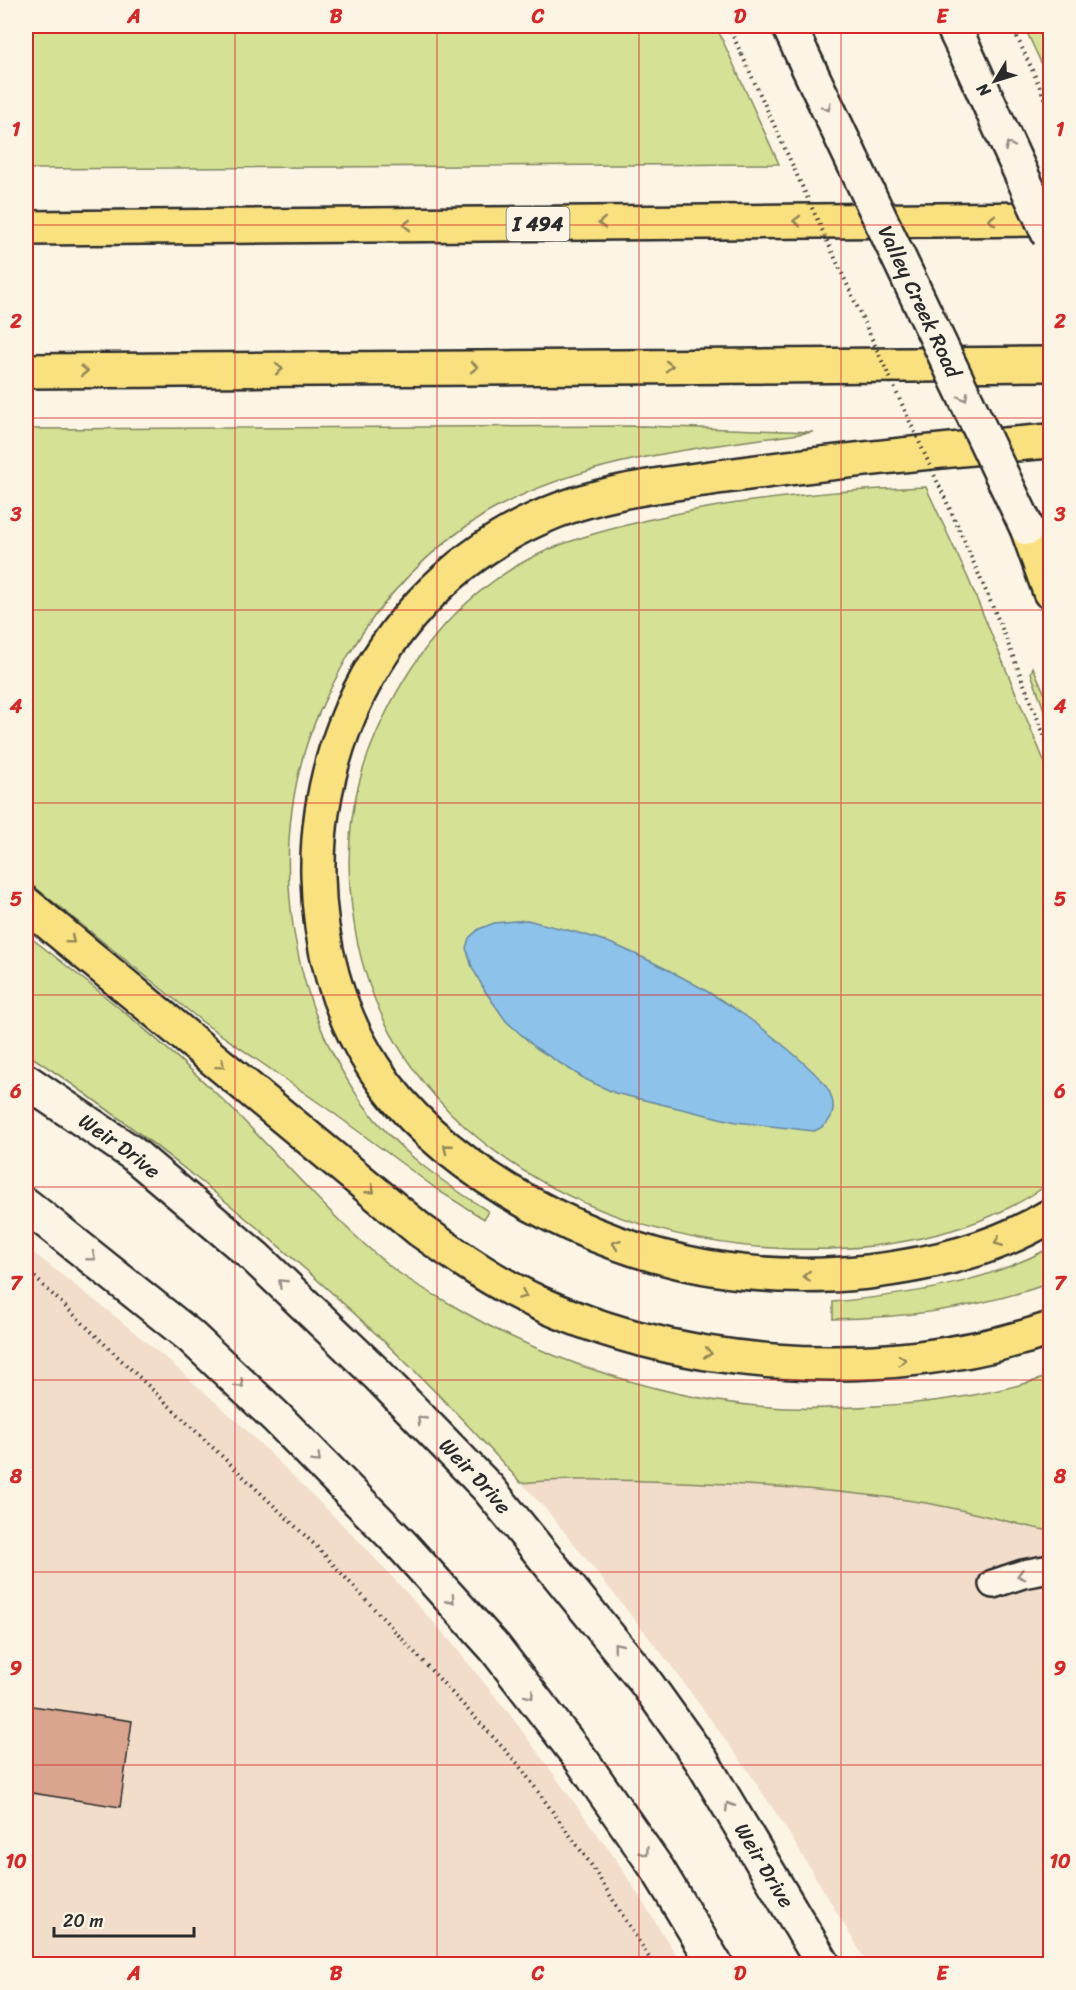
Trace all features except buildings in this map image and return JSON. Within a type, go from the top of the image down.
[{"type":"highway","name":"I 494","points":[[26,228],[1050,219]]},
{"type":"highway","points":[[26,371],[1050,364]]},
{"type":"highway","points":[[1050,441],[836,462],[628,490],[573,504],[514,531],[477,554],[441,584],[408,619],[375,661],[351,708],[333,760],[321,816],[318,904],[326,953],[346,1015],[373,1068],[388,1088],[422,1126],[455,1154],[502,1187],[570,1224],[612,1242],[656,1257],[748,1274],[810,1276],[898,1268],[962,1255],[1020,1233],[1050,1216]]},
{"type":"highway","points":[[1027,528],[1050,592]]},
{"type":"highway","points":[[26,904],[420,1230],[471,1266],[502,1284],[567,1314],[616,1332],[673,1346],[760,1360],[815,1363],[917,1359],[1005,1342],[1050,1329]]},
{"type":"street","points":[[960,39],[1050,237]]},
{"type":"street","name":"Valley Creek Road","points":[[795,40],[1050,578]]},
{"type":"street","name":"Weir Drive","points":[[26,1081],[132,1153],[255,1257],[378,1375],[488,1488],[645,1680],[690,1743],[765,1864],[823,1965]]},
{"type":"street","points":[[26,1205],[190,1336],[276,1417],[402,1545],[495,1648],[583,1762],[658,1870],[715,1965]]},
{"type":"lane","points":[[993,1584],[1023,1574],[1050,1569]]},
{"type":"path","points":[[728,26],[959,529],[1001,626],[1050,750]]},
{"type":"path","points":[[1012,26],[1050,109]]},
{"type":"path","points":[[26,1269],[317,1547],[518,1764],[590,1863],[653,1965]]},
{"type":"shaded area","points":[[26,1247],[116,1317],[238,1422],[359,1541],[447,1637],[511,1716],[617,1861],[682,1964],[26,1964]]},
{"type":"shaded area","points":[[474,1319],[520,1341],[623,1378],[679,1393],[785,1408],[908,1404],[959,1398],[1016,1387],[1050,1376],[1050,1964],[868,1964],[785,1827],[748,1771],[670,1664],[550,1514],[463,1419],[425,1383]]},
{"type":"green space","points":[[26,26],[716,26],[779,164],[26,169]]},
{"type":"green space","points":[[1024,26],[1050,26],[1050,82]]},
{"type":"green space","points":[[643,426],[813,432],[687,450],[604,467],[525,494],[487,513],[466,527],[427,558],[409,576],[391,595],[361,635],[323,703],[304,753],[294,798],[289,843],[289,889],[294,935],[319,1024],[339,1065],[376,1121],[420,1164],[488,1211],[484,1219],[442,1193],[332,1112],[204,1023],[26,880],[26,429]]},
{"type":"green space","points":[[926,487],[968,578],[1050,775],[1050,1183],[991,1216],[959,1228],[892,1243],[824,1249],[790,1249],[715,1242],[642,1224],[572,1197],[507,1160],[451,1113],[405,1057],[372,991],[353,916],[350,892],[350,845],[355,800],[361,777],[377,732],[389,707],[417,660],[452,617],[494,581],[518,565],[548,550],[613,528],[716,506],[821,493]]},
{"type":"green space","points":[[1033,667],[1050,706],[1050,727],[1031,673]]},
{"type":"green space","points":[[26,934],[126,1014],[199,1077],[346,1227],[391,1267],[489,1326],[528,1344],[612,1376],[656,1388],[700,1398],[785,1408],[897,1405],[942,1400],[985,1393],[1050,1376],[1050,1531],[926,1503],[835,1491],[641,1481],[581,1480],[521,1483],[445,1401],[281,1248],[153,1144],[26,1053]]},
{"type":"green space","points":[[1050,1248],[1050,1283],[1024,1292],[970,1305],[916,1314],[833,1319],[833,1302],[945,1286],[997,1271]]},
{"type":"water","points":[[527,920],[583,934],[615,945],[714,995],[753,1021],[814,1073],[832,1098],[832,1116],[814,1131],[736,1122],[615,1093],[585,1079],[536,1048],[506,1021],[485,991],[472,967],[466,948],[469,938],[479,929],[494,923]]}]
